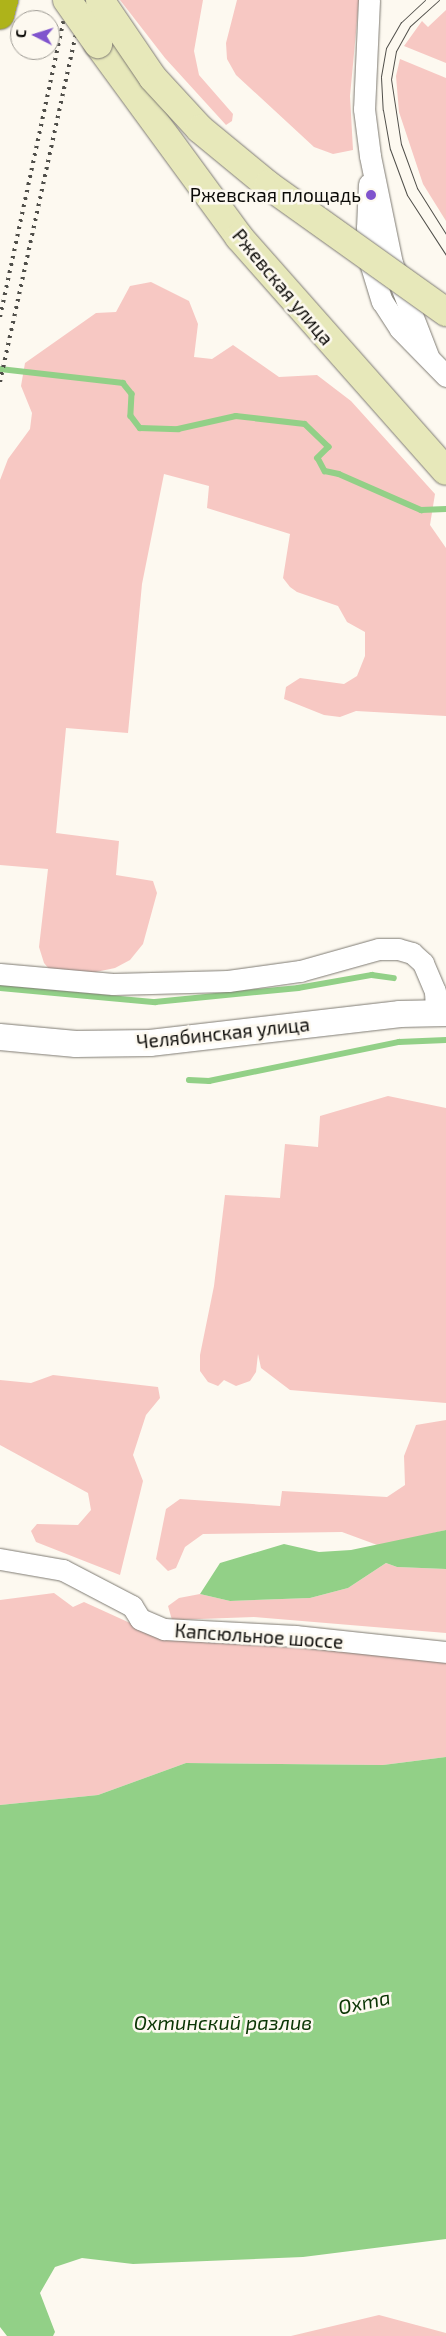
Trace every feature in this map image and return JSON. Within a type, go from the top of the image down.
[{"type":"highway","points":[[0,15],[4,0]]},
{"type":"main road","name":"Ржевская улица","points":[[67,0],[240,237],[446,471]]},
{"type":"main road","points":[[100,0],[153,78],[200,129],[268,185],[446,312]]},
{"type":"street","points":[[369,0],[364,109],[370,156],[392,263],[428,356],[446,376]]},
{"type":"street","points":[[0,974],[113,984],[228,981],[300,971],[379,949],[398,949],[412,953],[423,963],[435,991],[441,1013]]},
{"type":"street","name":"Челябинская улица","points":[[0,1036],[76,1044],[150,1043],[441,1013]]},
{"type":"street","name":"Капсюльное шоссе","points":[[0,1559],[63,1570],[132,1606],[140,1619],[164,1630],[296,1636],[446,1652]]},
{"type":"shaded area","points":[[120,0],[203,0],[194,51],[199,75],[233,114],[232,121],[226,125],[165,58]]},
{"type":"shaded area","points":[[237,0],[359,0],[350,96],[353,150],[333,154],[314,147],[236,75],[227,59],[226,43]]},
{"type":"shaded area","points":[[446,10],[446,63],[404,46],[422,21],[428,27]]},
{"type":"shaded area","points":[[400,59],[446,78],[446,221],[423,184],[399,112],[396,76]]},
{"type":"shaded area","points":[[151,282],[189,301],[198,324],[194,357],[212,359],[233,345],[279,377],[317,375],[351,401],[435,494],[430,525],[446,548],[446,716],[356,711],[340,717],[324,715],[284,699],[286,687],[300,678],[344,684],[357,676],[365,656],[365,632],[347,622],[338,606],[297,592],[283,578],[290,534],[207,508],[209,486],[164,474],[142,584],[128,733],[66,728],[56,833],[119,841],[116,875],[153,881],[157,893],[143,944],[130,960],[115,968],[86,974],[50,970],[44,963],[39,947],[48,869],[0,865],[0,480],[8,459],[30,429],[32,413],[21,386],[25,363],[96,313],[116,312],[130,286]]},
{"type":"shaded area","points":[[388,1096],[446,1108],[446,1403],[290,1390],[261,1368],[258,1354],[256,1372],[250,1381],[236,1386],[224,1380],[218,1386],[208,1382],[200,1371],[200,1355],[214,1286],[225,1195],[280,1198],[285,1144],[318,1147],[320,1116]]},
{"type":"shaded area","points":[[53,1375],[158,1387],[160,1398],[146,1415],[133,1455],[143,1481],[120,1575],[36,1542],[31,1531],[37,1524],[78,1525],[91,1510],[88,1493],[0,1445],[0,1380],[31,1383]]},
{"type":"shaded area","points":[[446,1420],[446,1530],[380,1546],[342,1532],[203,1534],[185,1547],[176,1568],[168,1571],[156,1559],[166,1509],[180,1499],[280,1506],[282,1491],[387,1497],[405,1485],[404,1456],[416,1425]]},
{"type":"shaded area","points":[[386,1563],[397,1567],[446,1569],[446,1633],[254,1617],[172,1620],[168,1606],[179,1598],[200,1594],[230,1601],[310,1598],[348,1588]]},
{"type":"shaded area","points":[[54,1593],[73,1607],[84,1602],[152,1633],[181,1640],[446,1659],[446,1757],[383,1765],[186,1763],[98,1795],[0,1805],[0,1600]]},
{"type":"shaded area","points":[[379,2315],[446,2333],[446,2336],[291,2336]]},
{"type":"water","points":[[446,1530],[446,1569],[397,1567],[386,1563],[348,1588],[310,1598],[230,1601],[200,1594],[220,1563],[284,1544],[319,1552],[351,1550]]},
{"type":"water","name":"Охтинский разлив","points":[[446,1757],[446,2239],[303,2257],[133,2264],[82,2258],[55,2267],[40,2293],[55,2332],[53,2336],[7,2336],[0,2327],[0,1805],[98,1795],[186,1763],[383,1765]]},
{"type":"waterway","points":[[0,369],[123,383],[132,394],[131,416],[140,428],[178,429],[236,416],[305,424],[329,447],[318,458],[325,471],[339,474],[421,510],[446,509]]},
{"type":"waterway","points":[[0,988],[155,1002],[298,988],[372,975],[394,978]]},
{"type":"waterway","points":[[189,1080],[209,1081],[399,1042],[446,1040]]},
{"type":"tram line","points":[[425,0],[401,22],[386,48],[381,77],[383,110],[390,149],[407,195],[446,255]]},
{"type":"tram line","points":[[439,0],[410,26],[396,51],[391,79],[401,144],[417,188],[446,234]]},
{"type":"railway","points":[[0,317],[68,0]]},
{"type":"railway","points":[[0,382],[83,0]]},
{"type":"place","name":"Ржевская площадь","points":[[371,195]]},
{"type":"water label","name":"Охта","points":[[364,2002]]}]
